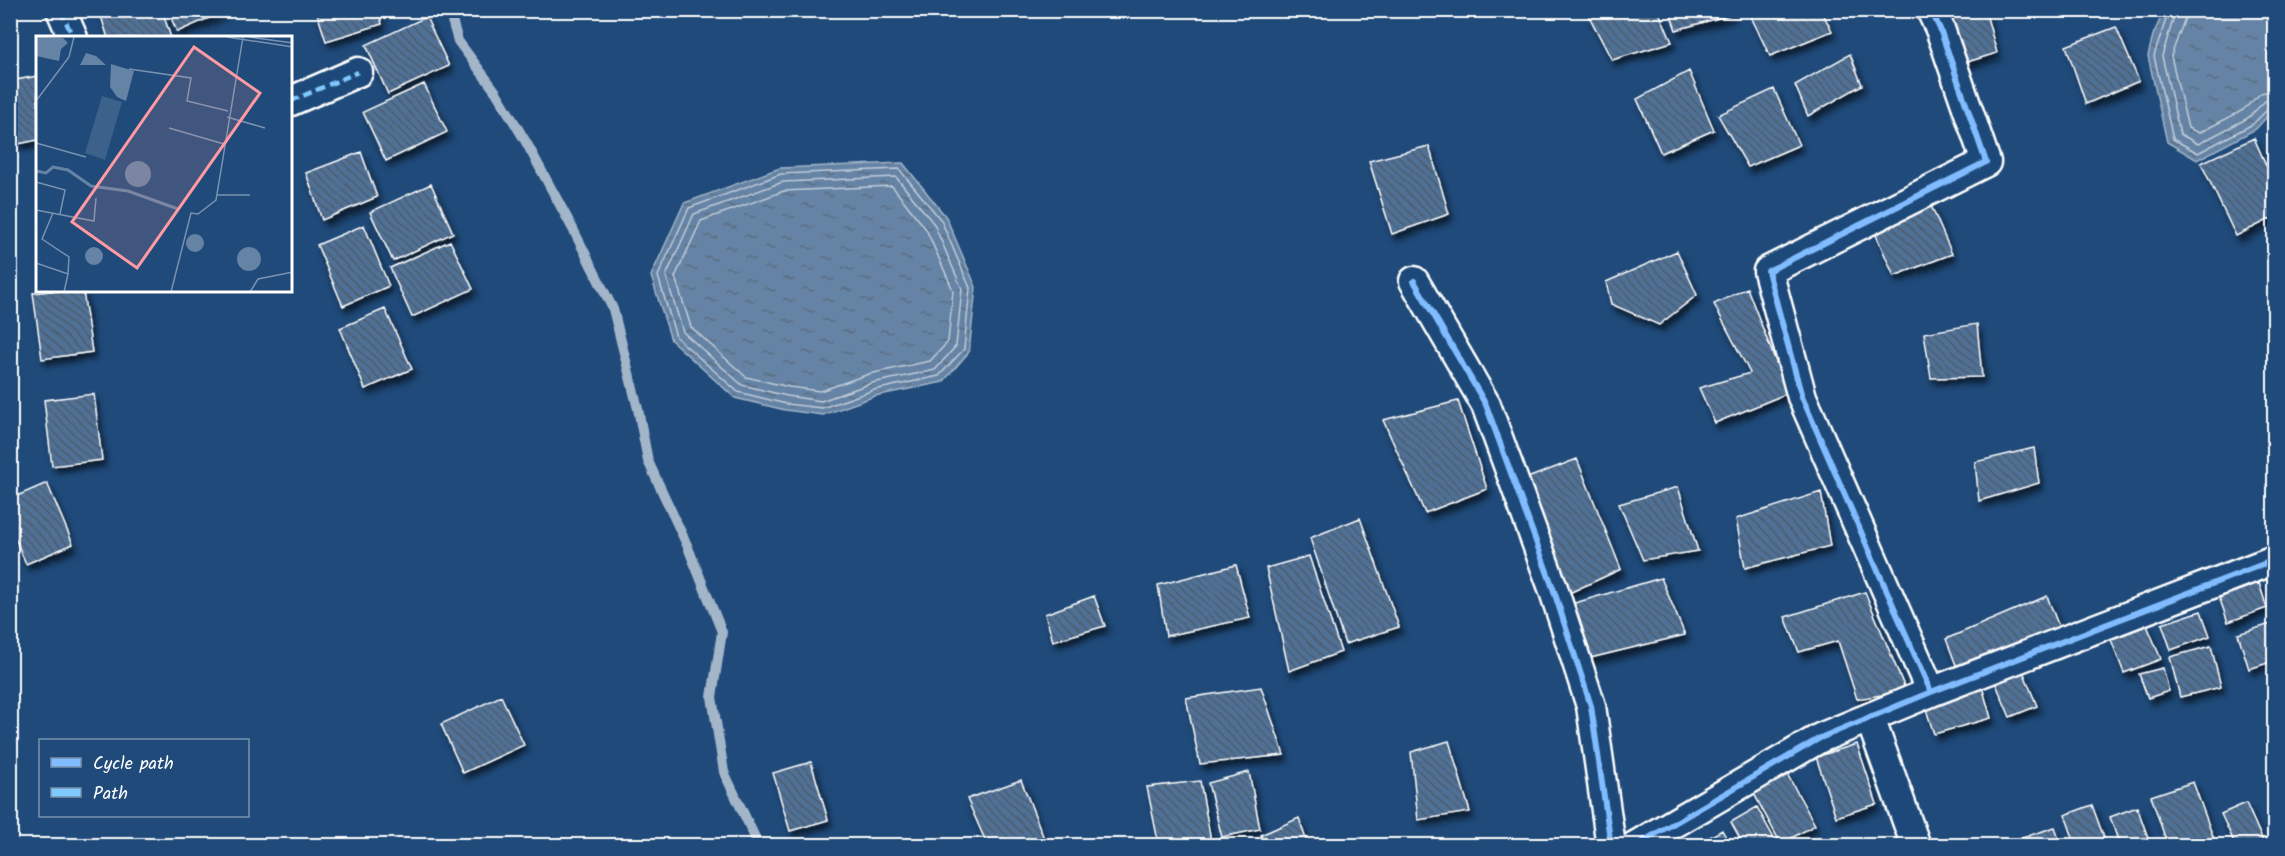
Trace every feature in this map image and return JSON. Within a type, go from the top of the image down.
[{"type":"street","points":[[61,10],[72,36]]},
{"type":"street","points":[[1931,10],[1940,29],[1986,162],[1768,271],[1802,397],[1931,692]]},
{"type":"street","points":[[292,101],[358,72]]},
{"type":"street","points":[[1414,281],[1486,405],[1553,588],[1591,705],[1611,846]]},
{"type":"street","points":[[1635,846],[1820,738],[1931,692],[2274,560]]},
{"type":"street","points":[[1870,718],[1916,846]]},
{"type":"water","points":[[2164,11],[2273,11],[2274,109],[2256,129],[2197,160],[2167,142],[2148,56],[2153,35]]},
{"type":"water","points":[[903,163],[946,217],[976,287],[969,352],[943,382],[875,396],[823,415],[785,410],[735,398],[671,340],[651,276],[684,203],[780,168]]},
{"type":"building","points":[[99,10],[162,10],[170,36],[107,36]]},
{"type":"building","points":[[168,10],[222,10],[223,12],[177,32]]},
{"type":"building","points":[[316,10],[378,10],[382,24],[326,41]]},
{"type":"building","points":[[1603,10],[1658,10],[1672,42],[1612,60],[1589,16]]},
{"type":"building","points":[[1669,10],[1731,10],[1733,14],[1676,30]]},
{"type":"building","points":[[1764,10],[1821,10],[1832,31],[1770,56],[1751,17]]},
{"type":"building","points":[[1948,10],[1985,10],[1997,53],[1957,65],[1941,13]]},
{"type":"building","points":[[426,17],[449,66],[388,94],[366,45]]},
{"type":"building","points":[[2116,27],[2139,81],[2086,104],[2066,46]]},
{"type":"building","points":[[1850,54],[1862,85],[1808,116],[1795,85]]},
{"type":"building","points":[[1689,71],[1714,130],[1661,153],[1637,99]]},
{"type":"building","points":[[36,76],[36,140],[18,144],[10,105],[10,81]]},
{"type":"building","points":[[424,84],[447,132],[386,161],[363,112]]},
{"type":"building","points":[[1774,89],[1799,145],[1748,167],[1718,115]]},
{"type":"building","points":[[2254,138],[2274,183],[2274,217],[2236,236],[2201,163]]},
{"type":"building","points":[[1429,146],[1449,214],[1392,234],[1369,161]]},
{"type":"building","points":[[361,152],[377,197],[322,220],[306,173]]},
{"type":"building","points":[[431,184],[453,233],[393,261],[370,212]]},
{"type":"building","points":[[1929,201],[1952,254],[1894,276],[1872,226]]},
{"type":"building","points":[[364,225],[389,286],[343,306],[317,245]]},
{"type":"building","points":[[450,241],[473,289],[412,317],[390,268]]},
{"type":"building","points":[[1677,251],[1697,295],[1659,325],[1611,304],[1606,282]]},
{"type":"building","points":[[1747,288],[1788,393],[1715,423],[1699,388],[1750,373],[1714,304]]},
{"type":"building","points":[[83,292],[92,352],[42,359],[33,293]]},
{"type":"building","points":[[385,309],[412,369],[365,389],[340,328]]},
{"type":"building","points":[[1977,324],[1982,377],[1931,378],[1924,333]]},
{"type":"building","points":[[94,394],[102,460],[52,466],[44,400]]},
{"type":"building","points":[[1458,401],[1487,489],[1425,513],[1383,420]]},
{"type":"building","points":[[2034,448],[2039,483],[1979,501],[1975,462]]},
{"type":"building","points":[[1577,459],[1621,569],[1565,595],[1525,479]]},
{"type":"building","points":[[47,483],[73,544],[26,564],[10,526],[10,499]]},
{"type":"building","points":[[1678,487],[1698,551],[1643,560],[1619,504]]},
{"type":"building","points":[[1821,492],[1830,546],[1745,568],[1736,519]]},
{"type":"building","points":[[1360,518],[1399,627],[1345,644],[1310,538]]},
{"type":"building","points":[[1309,556],[1341,652],[1289,671],[1266,568]]},
{"type":"building","points":[[1236,565],[1250,618],[1166,636],[1158,585]]},
{"type":"building","points":[[1661,578],[1685,635],[1586,659],[1568,605]]},
{"type":"building","points":[[2259,583],[2267,608],[2228,622],[2219,597]]},
{"type":"building","points":[[1865,592],[1906,691],[1857,699],[1838,641],[1799,652],[1785,617]]},
{"type":"building","points":[[1094,596],[1105,626],[1053,641],[1045,614]]},
{"type":"building","points":[[2047,596],[2059,627],[1958,670],[1946,639]]},
{"type":"building","points":[[2201,611],[2210,636],[2171,650],[2162,624]]},
{"type":"building","points":[[2146,623],[2161,659],[2124,673],[2110,637]]},
{"type":"building","points":[[2274,623],[2274,661],[2249,669],[2238,634]]},
{"type":"building","points":[[2211,646],[2221,687],[2180,697],[2170,657]]},
{"type":"building","points":[[2163,668],[2169,691],[2148,698],[2139,674]]},
{"type":"building","points":[[2023,671],[2037,706],[2010,717],[1995,682]]},
{"type":"building","points":[[1981,683],[1991,718],[1934,734],[1923,700]]},
{"type":"building","points":[[1261,687],[1284,755],[1200,764],[1186,698]]},
{"type":"building","points":[[501,696],[524,745],[463,773],[441,724]]},
{"type":"building","points":[[1449,741],[1470,812],[1418,820],[1411,752]]},
{"type":"building","points":[[1857,744],[1877,804],[1836,817],[1816,757]]},
{"type":"building","points":[[811,762],[828,820],[790,831],[773,773]]},
{"type":"building","points":[[1249,772],[1260,829],[1222,837],[1208,783]]},
{"type":"building","points":[[1786,772],[1815,825],[1781,844],[1752,790]]},
{"type":"building","points":[[1021,780],[1047,846],[979,846],[986,842],[967,799]]},
{"type":"building","points":[[1200,781],[1212,846],[1159,846],[1147,787]]},
{"type":"building","points":[[2193,782],[2215,842],[2204,846],[2168,846],[2151,796]]},
{"type":"building","points":[[2246,803],[2263,841],[2254,846],[2236,846],[2221,814]]},
{"type":"building","points":[[2092,805],[2107,846],[2076,846],[2065,815]]},
{"type":"building","points":[[1757,807],[1778,846],[1744,846],[1731,822]]},
{"type":"building","points":[[2137,807],[2151,846],[2120,846],[2110,817]]},
{"type":"building","points":[[1299,818],[1308,846],[1264,846],[1261,835]]},
{"type":"building","points":[[2055,827],[2061,846],[2018,846],[2016,840]]},
{"type":"building","points":[[1722,830],[1731,846],[1703,846],[1701,842]]},
{"type":"waterway","points":[[449,10],[458,41],[496,92],[526,142],[613,309],[638,409],[648,461],[687,545],[722,632],[712,697],[724,772],[759,846]]},
{"type":"marked path","points":[[61,10],[72,36]]},
{"type":"marked path","points":[[292,101],[358,72]]},
{"type":"cycle path","points":[[1931,10],[1940,29],[1986,162],[1768,271],[1802,397],[1931,692]]},
{"type":"cycle path","points":[[1414,281],[1486,405],[1553,588],[1591,706],[1611,846]]},
{"type":"cycle path","points":[[1635,846],[1820,738],[1931,692],[2274,560]]}]
